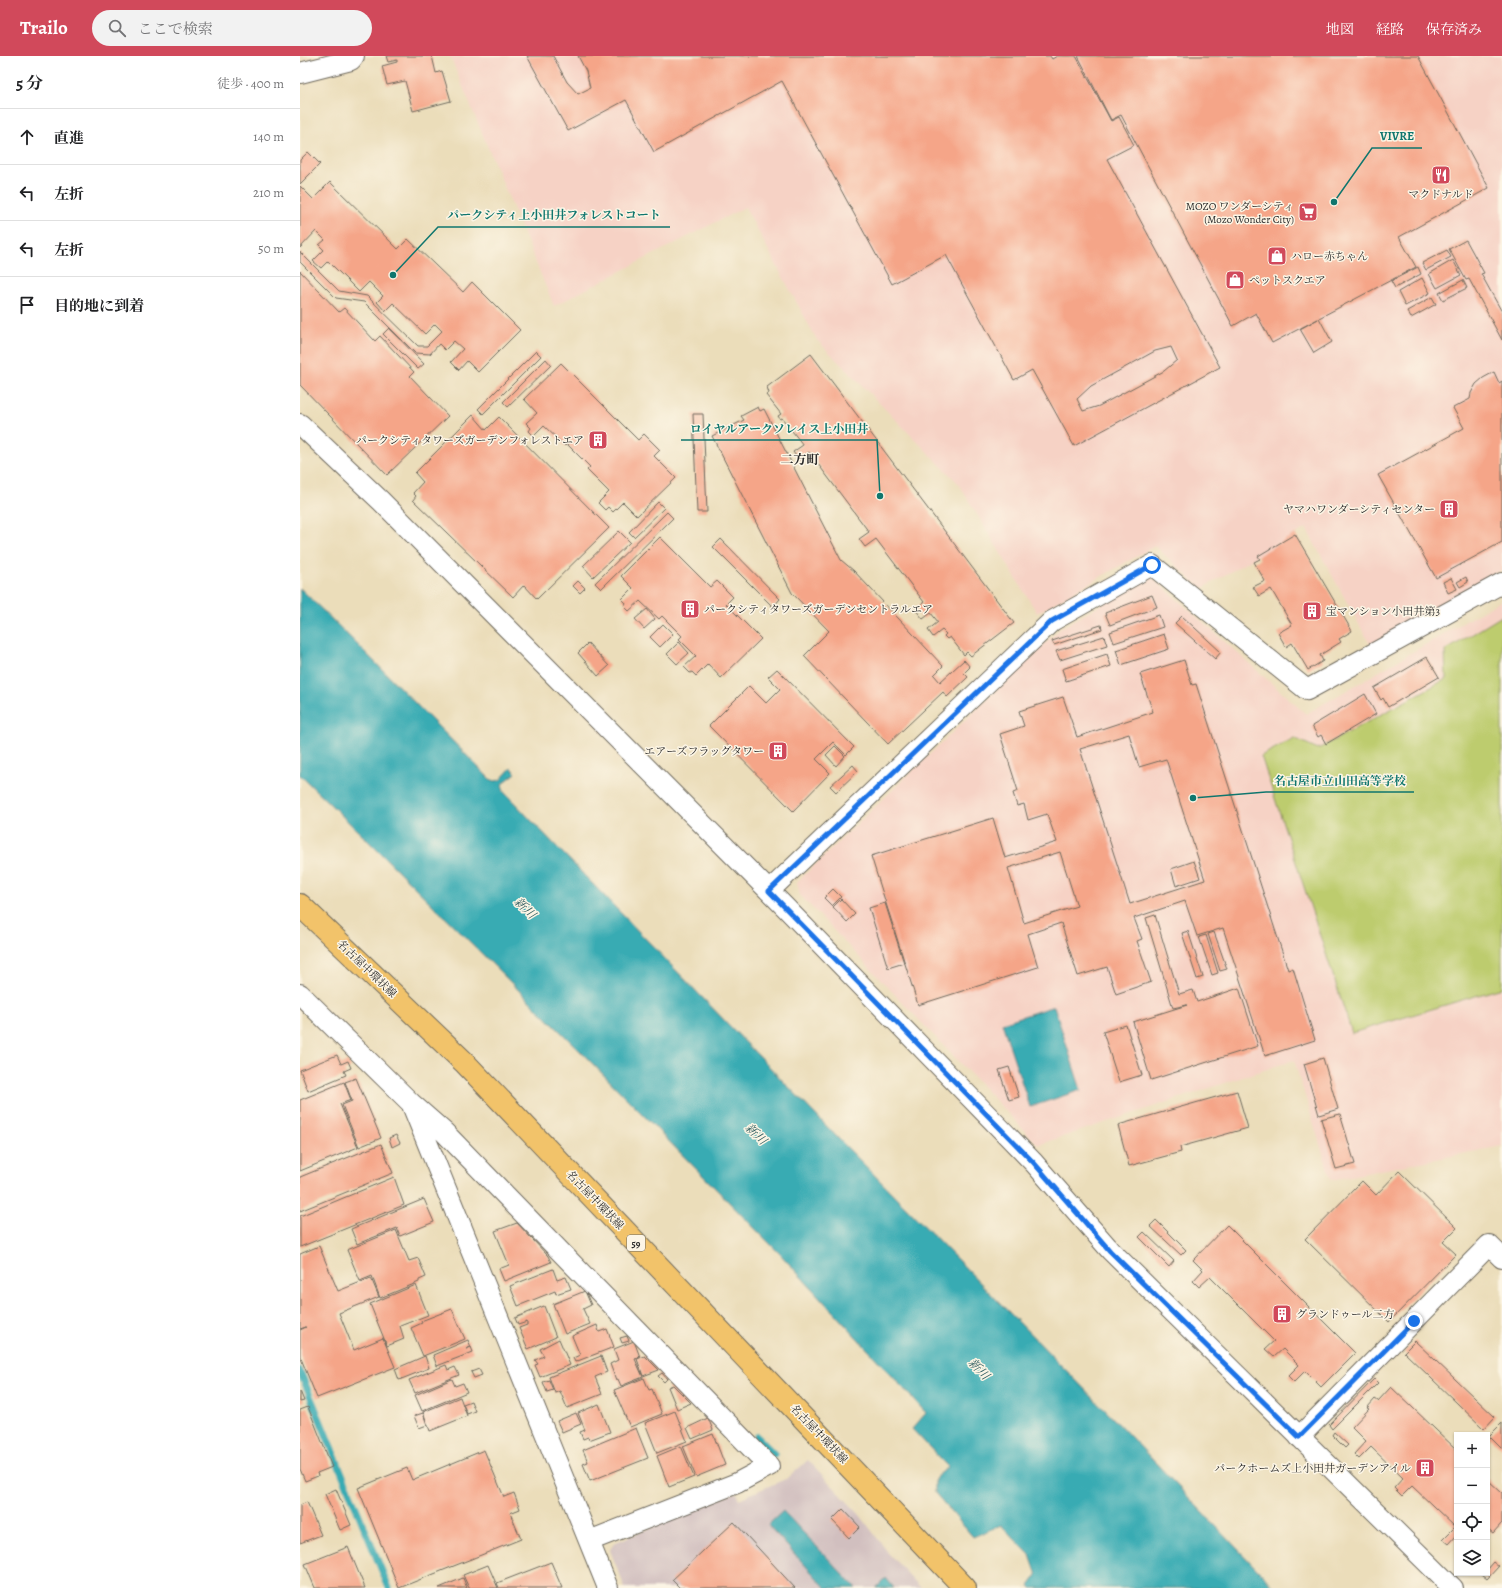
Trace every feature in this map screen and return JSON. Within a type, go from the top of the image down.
[{"type":"main road","name":"名古屋中環状線","points":[[300,905],[464,1062],[966,1588]]},
{"type":"street","points":[[300,73],[351,60],[354,56]]},
{"type":"street","points":[[300,424],[381,501],[769,891],[1034,1163],[1110,1251],[1453,1588]]},
{"type":"street","points":[[769,891],[1052,621],[1152,565],[1307,690],[1502,583]]},
{"type":"street","points":[[300,994],[411,1103],[444,1132],[769,1466],[737,1483],[589,1541]]},
{"type":"street","points":[[411,1103],[608,1588]]},
{"type":"street","points":[[1299,1437],[1489,1245],[1502,1258]]},
{"type":"shaded area","points":[[450,56],[1502,56],[1502,570],[1371,646],[1306,528],[1201,589],[1155,546],[1037,613],[958,483],[817,340],[745,207],[554,306]]},
{"type":"shaded area","points":[[1151,576],[1306,714],[1502,600],[1502,1146],[1331,1180],[1294,1060],[1038,1145],[800,895],[797,882],[1061,628]]},
{"type":"shaded area","points":[[808,1460],[860,1515],[889,1554],[921,1588],[894,1588],[886,1579],[876,1588],[625,1588],[610,1550],[614,1543],[736,1492],[739,1499],[788,1478]]},
{"type":"green space","points":[[1502,616],[1502,988],[1352,1033],[1261,756],[1294,738],[1318,749],[1446,679],[1445,651]]},
{"type":"water","name":"新川","points":[[300,588],[490,779],[495,781],[500,780],[511,768],[516,773],[502,784],[504,792],[838,1138],[1111,1416],[1275,1588],[1031,1588],[1029,1586],[1037,1575],[1030,1555],[1001,1525],[973,1537],[935,1493],[935,1478],[948,1467],[912,1429],[926,1413],[780,1254],[580,1051],[300,775]]},
{"type":"water","points":[[1054,1006],[1081,1090],[1030,1107],[1002,1023]]},
{"type":"water","points":[[783,1511],[856,1588],[826,1588],[768,1525]]},
{"type":"water","points":[[886,1578],[894,1588],[876,1588]]},
{"type":"building","points":[[386,56],[432,56],[436,73],[442,71],[451,101],[413,111],[405,81],[387,85],[382,66],[397,62],[397,60],[388,62]]},
{"type":"building","points":[[527,56],[553,56],[567,82],[578,94],[590,88],[586,71],[578,56],[1050,56],[1052,59],[1057,56],[1076,56],[1111,121],[1119,117],[1134,145],[1107,159],[1220,367],[1074,446],[1032,370],[1014,380],[946,255],[892,284],[782,81],[654,152],[626,100],[568,131]],"holes":[[[1171,347],[1177,360],[1164,371],[1099,406],[1083,411],[1077,399],[1091,386],[1155,351]]]},
{"type":"building","name":"MOZO ワンダーシティ (Mozo Wonder City)","points":[[1078,56],[1418,56],[1489,188],[1399,237],[1416,267],[1319,318],[1332,342],[1314,353],[1300,329],[1318,319],[1272,343],[1256,313],[1233,326],[1121,115],[1111,120]]},
{"type":"building","points":[[308,152],[320,164],[300,184],[300,160]]},
{"type":"building","points":[[330,182],[398,249],[408,239],[463,292],[472,282],[520,330],[478,372],[467,361],[459,370],[451,362],[463,349],[454,341],[445,350],[439,344],[430,354],[415,353],[364,302],[336,298],[300,262],[300,252],[339,291],[367,296],[418,346],[427,346],[442,331],[435,324],[425,334],[393,303],[385,311],[377,302],[383,296],[369,282],[359,292],[328,261],[321,268],[313,261],[324,250],[319,245],[325,240],[316,231],[300,248],[300,186],[313,199]]},
{"type":"building","points":[[1466,240],[1484,273],[1481,274],[1502,312],[1502,340],[1469,279],[1466,280],[1449,249]]},
{"type":"building","points":[[1447,250],[1451,257],[1426,270],[1422,263]]},
{"type":"building","points":[[1453,260],[1461,275],[1437,288],[1429,274]]},
{"type":"building","points":[[1418,267],[1421,274],[1395,288],[1391,281]]},
{"type":"building","points":[[300,271],[339,312],[344,308],[375,341],[380,336],[414,372],[410,376],[448,416],[387,475],[300,385]]},
{"type":"building","points":[[1422,278],[1430,293],[1405,306],[1398,292]]},
{"type":"building","points":[[1463,280],[1467,288],[1443,300],[1439,293]]},
{"type":"building","points":[[1432,297],[1436,304],[1411,318],[1407,311]]},
{"type":"building","points":[[389,328],[424,364],[418,369],[383,334]]},
{"type":"building","points":[[536,351],[541,356],[483,414],[478,409]]},
{"type":"building","points":[[811,354],[1014,623],[971,656],[967,652],[964,655],[950,637],[947,639],[944,636],[946,634],[942,630],[933,637],[928,630],[938,622],[931,613],[923,619],[915,609],[924,602],[876,539],[865,547],[859,539],[869,532],[809,452],[799,460],[793,452],[803,445],[782,418],[780,419],[778,416],[781,414],[766,395],[769,393],[767,387]]},
{"type":"building","points":[[546,359],[551,365],[508,407],[503,402]]},
{"type":"building","name":"パークシティタワーズガーデンフォレストエア","points":[[561,363],[638,440],[644,434],[660,450],[654,456],[676,478],[637,516],[623,502],[613,512],[608,507],[605,510],[598,503],[609,492],[587,470],[590,467],[567,444],[565,446],[544,426],[534,436],[529,431],[531,428],[526,423],[537,413],[524,399]]},
{"type":"building","name":"ヤマハワンダーシティセンター","points":[[1494,372],[1499,383],[1502,381],[1502,542],[1436,578],[1378,475],[1464,428],[1453,408],[1470,399],[1471,393],[1476,384]]},
{"type":"building","points":[[758,407],[760,411],[764,409],[841,560],[854,571],[943,666],[934,675],[940,682],[964,660],[970,667],[964,673],[968,677],[947,697],[943,692],[888,744],[804,656],[829,631],[792,593],[712,436],[744,420],[741,416]]},
{"type":"building","points":[[693,414],[703,414],[707,512],[697,512]]},
{"type":"building","points":[[473,415],[486,430],[499,417],[609,528],[537,599],[524,585],[513,597],[413,500],[416,496],[413,493],[423,482],[415,473]]},
{"type":"building","points":[[658,502],[664,508],[634,537],[629,532]]},
{"type":"building","points":[[667,512],[673,518],[601,589],[595,583]]},
{"type":"building","points":[[619,531],[630,542],[593,577],[583,566]]},
{"type":"building","name":"宝マンション小田井第3","points":[[1295,534],[1352,631],[1339,639],[1341,642],[1320,655],[1323,661],[1308,670],[1292,643],[1286,647],[1278,633],[1292,625],[1271,589],[1259,596],[1253,587],[1265,581],[1254,562],[1260,559],[1258,556]]},
{"type":"building","name":"パークシティタワーズガーデンセントラルエア","points":[[660,537],[710,587],[717,581],[733,597],[726,604],[761,639],[721,678],[708,664],[696,676],[684,667],[696,656],[679,639],[682,636],[662,616],[659,619],[640,601],[629,611],[624,606],[626,603],[622,599],[633,588],[621,576]]},
{"type":"building","points":[[721,539],[780,599],[773,607],[713,547]]},
{"type":"building","points":[[1466,577],[1468,582],[1460,587],[1457,582]]},
{"type":"building","points":[[1451,578],[1457,589],[1448,593],[1443,582]]},
{"type":"building","points":[[578,581],[585,588],[580,593],[573,586]]},
{"type":"building","points":[[1152,595],[1157,607],[1110,625],[1105,613]]},
{"type":"building","points":[[647,609],[655,619],[644,629],[635,619]]},
{"type":"building","points":[[1159,615],[1163,627],[1114,643],[1110,632]]},
{"type":"building","points":[[1182,616],[1221,652],[1215,659],[1175,623]]},
{"type":"building","points":[[663,624],[673,634],[660,647],[650,637]]},
{"type":"building","points":[[1101,625],[1102,629],[1054,645],[1052,641]]},
{"type":"building","points":[[1164,634],[1169,649],[1121,665],[1116,650]]},
{"type":"building","points":[[1104,636],[1107,645],[1060,660],[1056,651]]},
{"type":"building","points":[[679,642],[689,653],[677,664],[667,654]]},
{"type":"building","points":[[588,643],[609,666],[598,676],[578,653]]},
{"type":"building","points":[[1107,654],[1111,666],[1066,681],[1062,669]]},
{"type":"building","points":[[1427,657],[1439,677],[1388,707],[1383,698],[1381,700],[1374,688]]},
{"type":"building","points":[[1184,660],[1192,685],[1196,684],[1288,970],[1293,968],[1315,1040],[1265,1056],[1223,928],[1197,936],[1185,901],[1134,918],[1142,939],[1137,941],[1151,982],[1116,994],[1107,967],[1078,976],[1061,923],[1028,934],[1038,967],[918,1005],[871,856],[993,818],[1005,858],[1057,842],[1047,814],[1028,820],[1024,804],[1017,806],[1013,793],[1018,791],[1000,734],[1024,726],[1019,711],[1063,697],[1077,737],[1153,712],[1140,674]],"holes":[[[1129,734],[1139,767],[1166,759],[1205,880],[1130,904],[1080,749]],[[1060,852],[1077,906],[1024,923],[1008,868]]]},
{"type":"building","name":"エアーズフラッグタワー","points":[[777,669],[854,747],[846,755],[833,742],[816,759],[830,773],[793,811],[709,726],[749,686],[766,703],[780,689],[768,677]]},
{"type":"building","points":[[1365,694],[1376,714],[1326,744],[1321,735],[1318,737],[1312,726]]},
{"type":"building","points":[[835,746],[845,756],[836,766],[826,755]]},
{"type":"building","points":[[853,765],[858,771],[836,792],[830,786]]},
{"type":"building","points":[[1194,861],[1200,878],[1176,886],[1171,869]]},
{"type":"building","points":[[833,889],[841,897],[832,906],[824,898]]},
{"type":"building","points":[[841,899],[855,914],[847,922],[833,907]]},
{"type":"building","points":[[885,903],[904,963],[888,968],[869,908]]},
{"type":"building","points":[[1155,915],[1179,994],[1193,990],[1197,1002],[1239,988],[1258,1046],[1151,1080],[1133,1022],[1187,1005],[1173,1008],[1146,918]]},
{"type":"building","points":[[1188,931],[1203,977],[1197,979],[1182,933]]},
{"type":"building","points":[[1214,932],[1227,969],[1220,971],[1208,934]]},
{"type":"building","points":[[1206,935],[1218,973],[1212,975],[1199,937]]},
{"type":"building","points":[[1126,1025],[1142,1075],[1119,1082],[1103,1032]]},
{"type":"building","points":[[337,1055],[341,1064],[348,1061],[351,1068],[344,1071],[346,1075],[308,1091],[300,1070]]},
{"type":"building","points":[[1323,1058],[1338,1109],[1319,1115],[1304,1064]]},
{"type":"building","points":[[1009,1067],[1019,1097],[1009,1100],[999,1070]]},
{"type":"building","points":[[356,1078],[381,1138],[359,1147],[342,1105],[352,1101],[345,1082]]},
{"type":"building","points":[[344,1082],[351,1100],[340,1104],[358,1147],[300,1171],[300,1100]]},
{"type":"building","points":[[1237,1091],[1248,1128],[1180,1147],[1181,1152],[1129,1166],[1118,1125]]},
{"type":"building","points":[[1340,1114],[1355,1164],[1336,1169],[1321,1119]]},
{"type":"building","points":[[396,1135],[400,1143],[392,1147],[389,1138]]},
{"type":"building","points":[[381,1144],[393,1173],[300,1211],[300,1177]]},
{"type":"building","points":[[1399,1171],[1457,1228],[1443,1242],[1456,1254],[1389,1322],[1305,1239],[1362,1181],[1376,1195]]},
{"type":"building","points":[[394,1177],[404,1205],[300,1247],[300,1216]]},
{"type":"building","points":[[424,1199],[434,1222],[400,1236],[397,1228],[357,1244],[351,1229]]},
{"type":"building","points":[[1156,1220],[1186,1250],[1181,1255],[1150,1226]]},
{"type":"building","points":[[517,1223],[548,1256],[551,1262],[504,1281],[499,1269],[509,1265],[495,1231]]},
{"type":"building","name":"グランドゥール二方","points":[[1227,1225],[1355,1353],[1321,1387],[1305,1371],[1294,1382],[1288,1376],[1299,1365],[1283,1349],[1274,1357],[1265,1349],[1274,1341],[1210,1277],[1199,1287],[1193,1281],[1203,1270],[1193,1260]]},
{"type":"building","points":[[396,1230],[409,1261],[418,1258],[426,1277],[419,1280],[419,1282],[380,1298],[372,1276],[360,1281],[347,1250]]},
{"type":"building","points":[[1144,1232],[1174,1261],[1169,1267],[1139,1237]]},
{"type":"building","points":[[319,1246],[338,1291],[371,1278],[379,1297],[339,1313],[354,1350],[383,1338],[395,1367],[317,1398],[300,1356],[300,1330],[306,1327],[300,1329],[300,1254]]},
{"type":"building","points":[[553,1269],[557,1280],[566,1277],[571,1289],[556,1294],[555,1291],[518,1306],[510,1286]]},
{"type":"building","points":[[416,1285],[428,1315],[400,1326],[404,1339],[387,1346],[370,1304]]},
{"type":"building","points":[[585,1291],[591,1305],[583,1309],[590,1324],[565,1334],[553,1304]]},
{"type":"building","points":[[544,1306],[556,1337],[528,1349],[519,1328],[527,1325],[527,1322],[518,1325],[515,1318]]},
{"type":"building","points":[[452,1309],[465,1339],[423,1356],[411,1328],[422,1323],[421,1321]]},
{"type":"building","points":[[597,1325],[599,1332],[607,1329],[614,1347],[575,1362],[573,1358],[580,1355],[572,1336]]},
{"type":"building","points":[[627,1336],[629,1341],[622,1343],[620,1338]]},
{"type":"building","points":[[559,1339],[570,1365],[540,1377],[535,1365],[538,1364],[535,1360],[544,1356],[540,1349]]},
{"type":"building","points":[[468,1340],[473,1352],[437,1366],[433,1355]]},
{"type":"building","points":[[634,1341],[640,1357],[635,1359],[643,1377],[621,1386],[618,1379],[616,1380],[610,1364],[618,1360],[614,1349]]},
{"type":"building","points":[[1415,1341],[1495,1417],[1484,1429],[1404,1352]]},
{"type":"building","points":[[425,1356],[429,1368],[399,1380],[395,1369]]},
{"type":"building","points":[[601,1356],[607,1372],[595,1377],[602,1394],[567,1408],[560,1391],[555,1393],[549,1377]]},
{"type":"building","points":[[645,1356],[659,1370],[643,1376],[637,1359]]},
{"type":"building","points":[[446,1365],[448,1370],[455,1367],[459,1375],[415,1393],[409,1380]]},
{"type":"building","points":[[479,1369],[482,1375],[474,1378],[471,1372]]},
{"type":"building","points":[[662,1373],[667,1379],[664,1382],[658,1376]]},
{"type":"building","points":[[644,1378],[649,1390],[652,1389],[662,1414],[630,1427],[614,1390]]},
{"type":"building","points":[[452,1379],[455,1386],[463,1383],[467,1392],[422,1411],[415,1395]]},
{"type":"building","points":[[1374,1379],[1378,1383],[1332,1429],[1329,1425]]},
{"type":"building","points":[[549,1380],[553,1390],[547,1392],[543,1382]]},
{"type":"building","points":[[673,1385],[691,1403],[677,1409],[668,1387]]},
{"type":"building","name":"パークホームズ上小田井ガーデンアイル","points":[[1391,1387],[1454,1447],[1454,1526],[1412,1486],[1402,1496],[1394,1488],[1403,1478],[1371,1447],[1359,1459],[1354,1454],[1366,1441],[1352,1427],[1369,1409],[1367,1408],[1375,1399],[1378,1401]]},
{"type":"building","points":[[300,1391],[304,1401],[300,1402]]},
{"type":"building","points":[[460,1397],[467,1416],[430,1431],[423,1412]]},
{"type":"building","points":[[471,1401],[475,1411],[467,1414],[463,1404]]},
{"type":"building","points":[[599,1404],[610,1432],[589,1440],[588,1437],[583,1439],[580,1432],[585,1430],[578,1413]]},
{"type":"building","points":[[308,1407],[332,1467],[317,1473],[318,1476],[305,1481],[300,1469],[300,1410]]},
{"type":"building","points":[[675,1411],[687,1441],[657,1453],[645,1423]]},
{"type":"building","points":[[423,1413],[427,1425],[419,1428],[414,1416]]},
{"type":"building","points":[[576,1413],[581,1424],[562,1432],[557,1421]]},
{"type":"building","points":[[708,1418],[713,1430],[692,1439],[687,1428]]},
{"type":"building","points":[[1502,1423],[1502,1449],[1490,1437],[1490,1435]]},
{"type":"building","points":[[636,1428],[648,1458],[590,1481],[583,1464],[588,1462],[583,1450]]},
{"type":"building","points":[[1334,1432],[1348,1445],[1345,1448],[1332,1435]]},
{"type":"building","points":[[713,1434],[725,1465],[696,1477],[683,1446]]},
{"type":"building","points":[[681,1446],[694,1477],[669,1487],[657,1456]]},
{"type":"building","points":[[484,1450],[504,1497],[514,1493],[520,1509],[510,1513],[521,1539],[399,1588],[358,1488],[407,1468],[412,1480]]},
{"type":"building","points":[[1490,1482],[1502,1493],[1502,1523],[1493,1533],[1490,1531]]},
{"type":"building","points":[[336,1489],[351,1525],[340,1530],[325,1494]]},
{"type":"building","points":[[307,1502],[321,1535],[300,1543],[300,1505]]},
{"type":"building","points":[[843,1509],[860,1527],[849,1538],[832,1520]]},
{"type":"building","points":[[734,1522],[795,1588],[680,1588],[672,1580]]},
{"type":"building","name":"パークホームズ上小田井ガーデンアイル","points":[[1454,1528],[1454,1538],[1449,1544],[1443,1539]]},
{"type":"building","points":[[348,1547],[365,1588],[315,1588],[305,1564]]},
{"type":"building","points":[[551,1562],[562,1588],[499,1588],[497,1583]]},
{"type":"building","points":[[1494,1562],[1499,1566],[1490,1576],[1490,1567]]},
{"type":"building","points":[[488,1565],[498,1588],[469,1588],[463,1575]]},
{"type":"building","points":[[463,1578],[467,1588],[439,1588]]},
{"type":"waterway","points":[[300,1371],[389,1588]]},
{"type":"waterway","points":[[757,1437],[774,1454]]},
{"type":"place","name":"マクドナルド","points":[[1441,175]]},
{"type":"place","name":"VIVRE","points":[[1334,202]]},
{"type":"place","name":"MOZO ワンダーシティ (Mozo Wonder City)","points":[[1308,212]]},
{"type":"place","name":"ハロー赤ちゃん","points":[[1277,256]]},
{"type":"place","name":"パークシティ上小田井フォレストコート","points":[[393,275]]},
{"type":"place","name":"ペットスクエア","points":[[1235,280]]},
{"type":"place","name":"パークシティタワーズガーデンフォレストエア","points":[[598,440]]},
{"type":"place","name":"ロイヤルアークソレイス上小田井","points":[[880,496]]},
{"type":"place","name":"ヤマハワンダーシティセンター","points":[[1449,509]]},
{"type":"place","name":"パークシティタワーズガーデンセントラルエア","points":[[690,609]]},
{"type":"place","name":"宝マンション小田井第3","points":[[1312,611]]},
{"type":"place","name":"エアーズフラッグタワー","points":[[778,751]]},
{"type":"place","name":"名古屋市立山田高等学校","points":[[1193,798]]},
{"type":"place","name":"グランドゥール二方","points":[[1282,1314]]},
{"type":"place","name":"パークホームズ上小田井ガーデンアイル","points":[[1425,1468]]},
{"type":"district","name":"二方町","points":[[800,459]]},
{"type":"route","points":[[1152,565],[1052,621],[769,891],[1034,1163],[1110,1251],[1299,1437],[1414,1321]]}]
